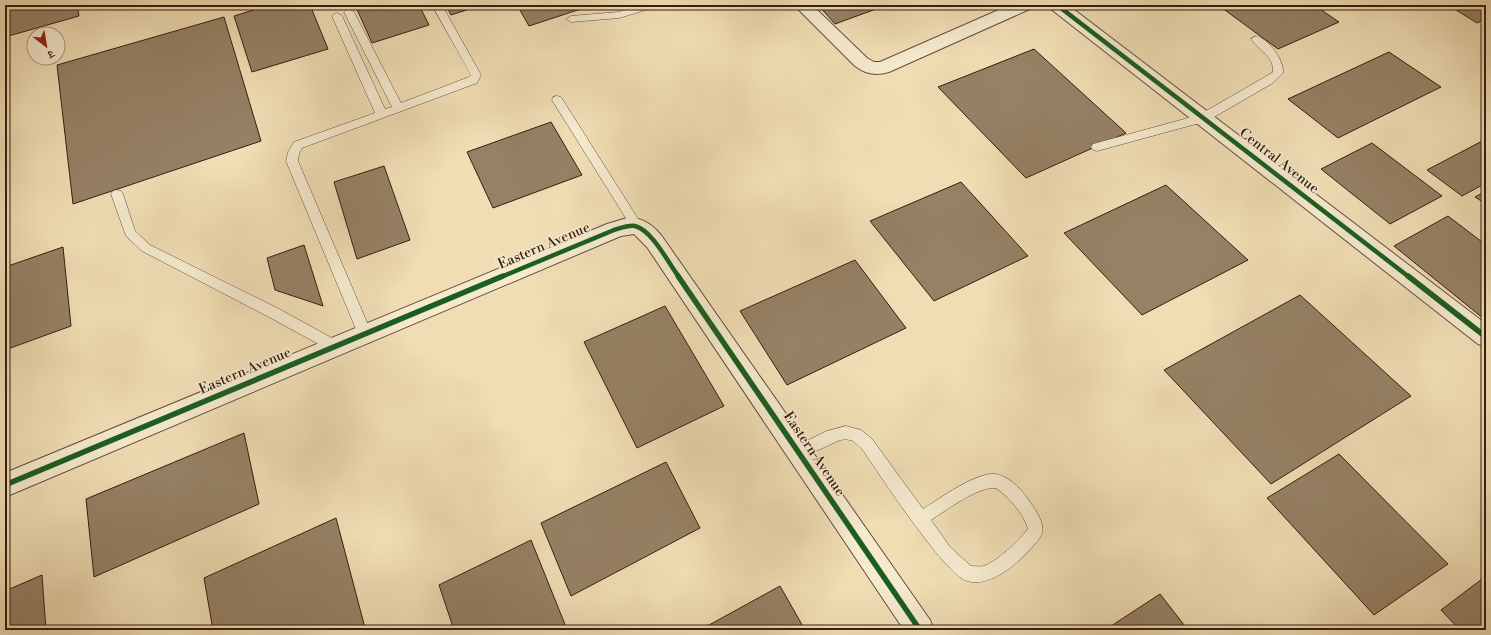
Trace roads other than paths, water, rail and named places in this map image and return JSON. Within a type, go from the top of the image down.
[{"type":"street","points":[[802,5],[860,62],[867,67],[875,69],[883,68],[1024,5]]},
{"type":"street","name":"Central Avenue","points":[[1057,5],[1486,337]]},
{"type":"street","name":"Eastern Avenue","points":[[5,484],[614,230],[626,226],[636,225],[646,231],[654,241],[920,630]]},
{"type":"lane","points":[[365,334],[292,161],[292,157],[294,150],[298,145],[473,80],[476,75],[437,5]]},
{"type":"lane","points":[[571,19],[619,15],[653,5]]},
{"type":"lane","points":[[349,12],[398,108]]},
{"type":"lane","points":[[337,16],[381,113]]},
{"type":"lane","points":[[1097,147],[1203,118],[1278,73],[1279,67],[1276,59],[1256,39]]},
{"type":"lane","points":[[556,100],[636,225]]},
{"type":"lane","points":[[117,194],[130,233],[146,248],[274,313],[336,347]]},
{"type":"lane","points":[[799,452],[838,434],[846,432],[853,433],[867,444],[920,519],[945,552],[967,573],[984,574],[1003,562],[1030,541],[1036,531],[1034,522],[1023,505],[1007,487],[995,481],[985,482],[974,487],[920,519]]}]
